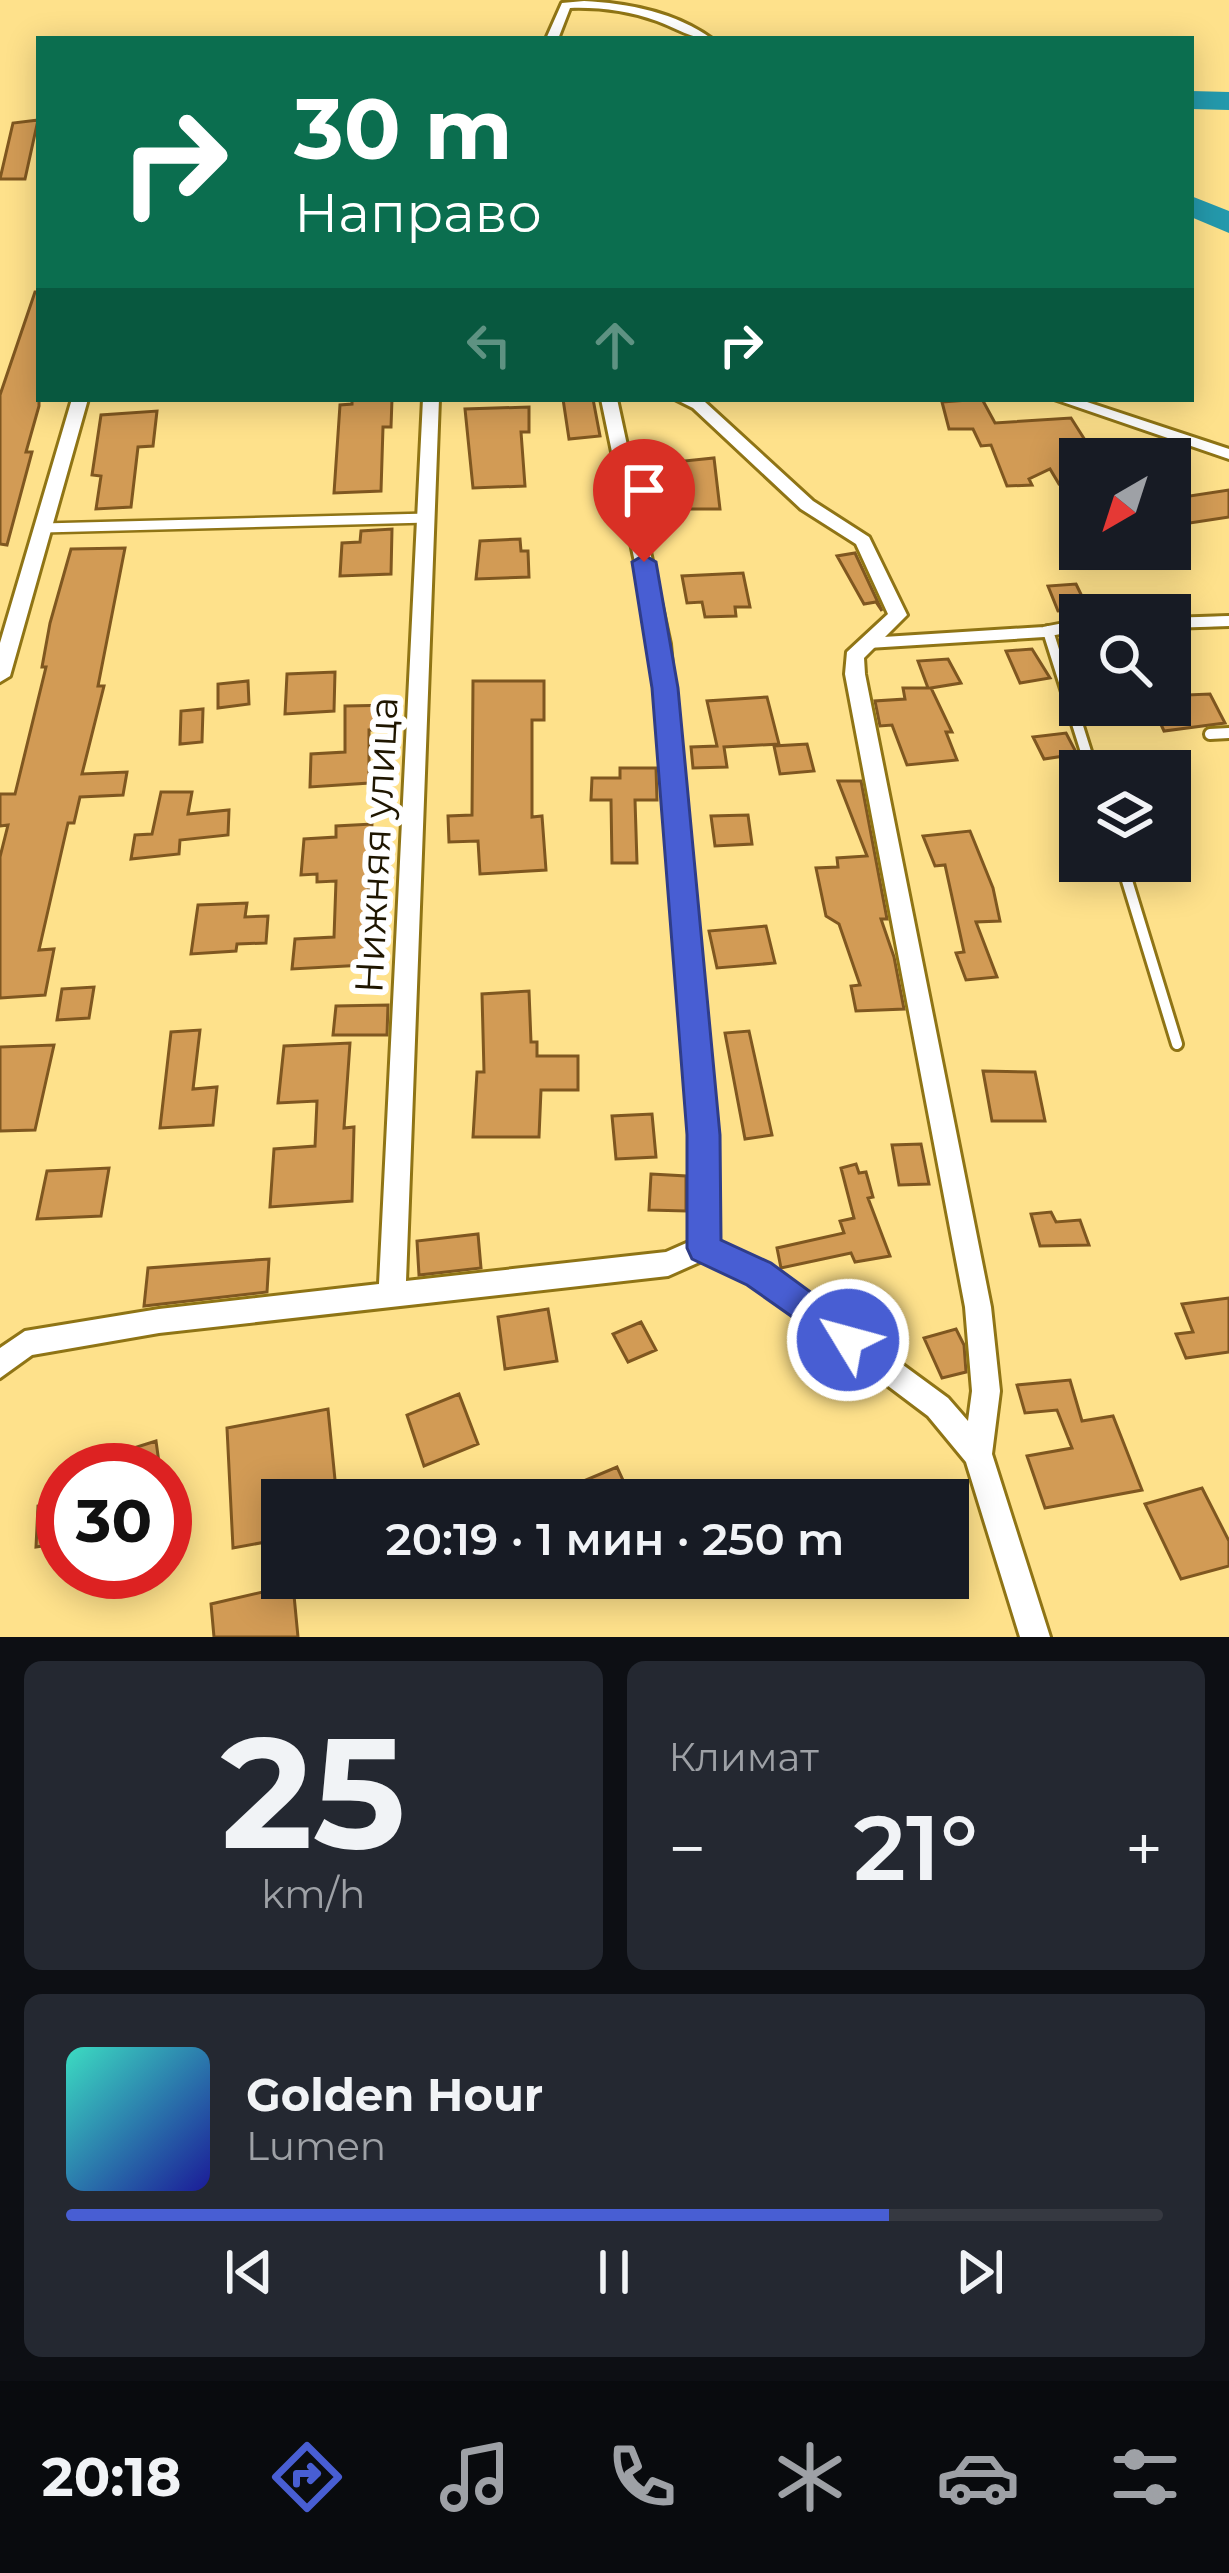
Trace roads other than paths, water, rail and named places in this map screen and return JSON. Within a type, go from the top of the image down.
[{"type":"street","points":[[553,36],[566,5],[608,0],[665,17],[700,36]]},
{"type":"street","points":[[0,676],[79,402]]},
{"type":"street","name":"Нижняя улица","points":[[392,1295],[431,402]]},
{"type":"street","points":[[610,402],[661,644],[704,1135],[704,1248]]},
{"type":"street","points":[[691,402],[807,505],[862,541],[898,615],[854,656],[855,674],[978,1307],[986,1391],[978,1454]]},
{"type":"street","points":[[1071,402],[1229,454]]},
{"type":"street","points":[[0,1365],[25,1344],[159,1321],[668,1264],[704,1248],[759,1274],[904,1381],[938,1407],[978,1454],[1035,1637]]},
{"type":"lane","points":[[43,528],[428,518]]},
{"type":"lane","points":[[1191,622],[1229,621]]},
{"type":"lane","points":[[866,644],[1059,629]]},
{"type":"lane","points":[[1048,631],[1085,750]]},
{"type":"lane","points":[[1210,734],[1229,733]]},
{"type":"lane","points":[[1127,882],[1177,1044]]},
{"type":"waterway","points":[[1194,100],[1229,101]]},
{"type":"waterway","points":[[1194,206],[1229,223]]}]
